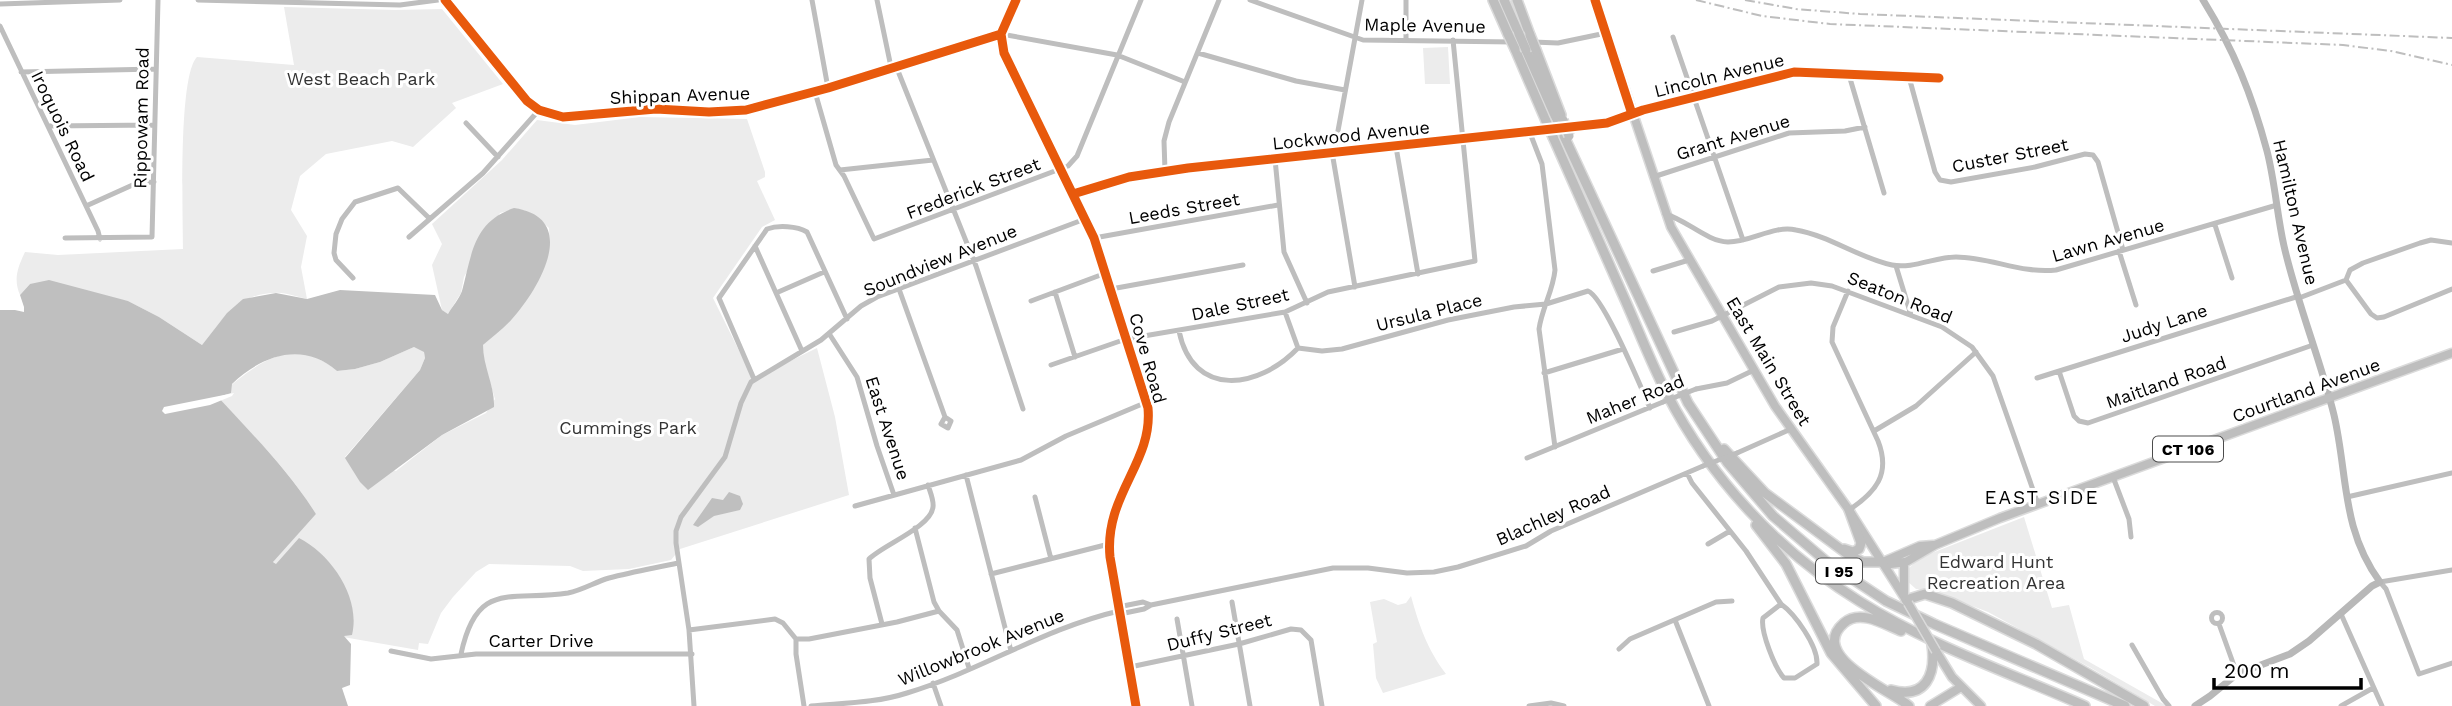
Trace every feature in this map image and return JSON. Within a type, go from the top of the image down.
[{"type":"highway","name":"I 95","points":[[1493,0],[1667,393],[1699,447],[1738,498],[1788,549],[1846,593],[1909,629],[2085,706]]},
{"type":"highway","points":[[1504,0],[1519,34],[1531,50]]},
{"type":"highway","points":[[1517,0],[1530,35],[1531,50]]},
{"type":"highway","name":"I 95","points":[[1531,50],[1590,190],[1668,362],[1697,418],[1732,469],[1767,509],[1799,540],[1848,578],[1917,617],[2125,706]]},
{"type":"highway","points":[[1697,418],[1756,486],[1858,561],[1883,562]]},
{"type":"highway","points":[[1738,498],[1786,564],[1831,653],[1876,706]]},
{"type":"highway","points":[[1819,533],[1848,551],[1857,551],[1861,540],[1849,510]]},
{"type":"highway","points":[[1906,600],[1925,594],[1952,603],[2036,644],[2144,706]]},
{"type":"highway","points":[[1909,706],[1870,682],[1846,663],[1836,648],[1838,631],[1843,624],[1861,617],[1871,619],[2000,669]]},
{"type":"highway","points":[[1870,682],[1901,693],[1913,692],[1927,683],[1932,672],[1934,648]]},
{"type":"main road","name":"East Main Street","points":[[1595,0],[1665,214],[1689,260],[1791,429],[1883,562],[1952,677],[1980,706]]},
{"type":"main road","name":"Courtland Avenue","points":[[1883,562],[1922,550],[2038,504],[2452,353]]},
{"type":"main road","name":"Courtland Avenue","points":[[1883,562],[1904,562],[1922,550]]},
{"type":"main road","points":[[1904,562],[1906,600]]},
{"type":"main road","points":[[1930,706],[1961,687]]},
{"type":"street","points":[[0,4],[120,0]]},
{"type":"street","name":"Rippowam Road","points":[[100,239],[152,237],[158,0]]},
{"type":"street","points":[[198,0],[387,5],[413,5],[438,0]]},
{"type":"street","points":[[409,237],[498,158],[539,110],[512,86],[445,0]]},
{"type":"street","points":[[812,0],[828,88]]},
{"type":"street","points":[[877,0],[894,66],[974,261],[1023,409]]},
{"type":"street","points":[[1001,34],[1016,0]]},
{"type":"street","name":"Frederick Street","points":[[841,170],[874,239],[1061,169],[1077,156],[1141,0]]},
{"type":"street","points":[[1165,171],[1164,141],[1219,0]]},
{"type":"street","name":"Maple Avenue","points":[[1250,0],[1355,38],[1558,43],[1606,33]]},
{"type":"street","points":[[1355,287],[1333,162],[1362,0]]},
{"type":"street","points":[[1406,0],[1406,40]]},
{"type":"street","name":"Hamilton Avenue","points":[[2203,0],[2234,53],[2267,152],[2284,247],[2329,398],[2340,446],[2352,528],[2380,582]]},
{"type":"street","name":"Iroquois Road","points":[[0,26],[100,239]]},
{"type":"street","name":"Shippan Avenue","points":[[539,110],[563,117],[656,109],[743,111],[815,92],[1001,34],[1117,55],[1185,82]]},
{"type":"street","name":"Cove Road","points":[[1001,34],[1004,53],[1094,238],[1147,402],[1147,437],[1117,502],[1111,521],[1109,544],[1136,706]]},
{"type":"street","points":[[1673,37],[1743,240]]},
{"type":"street","points":[[1453,40],[1461,139]]},
{"type":"street","points":[[1198,52],[1296,81],[1345,90]]},
{"type":"street","points":[[22,72],[156,69]]},
{"type":"street","name":"Lincoln Avenue","points":[[1632,114],[1794,72],[1939,78]]},
{"type":"street","points":[[1849,75],[1884,193]]},
{"type":"street","name":"Custer Street","points":[[1909,77],[1935,172],[1940,180],[1951,182],[2035,167],[2085,154],[2093,155],[2098,162],[2121,251]]},
{"type":"street","points":[[815,92],[836,165],[841,170],[933,160]]},
{"type":"street","name":"Lockwood Avenue","points":[[1073,194],[1129,177],[1165,171],[1614,122],[1632,114]]},
{"type":"street","points":[[466,123],[498,158]]},
{"type":"street","points":[[48,126],[155,125]]},
{"type":"street","name":"Grant Avenue","points":[[1653,177],[1789,133],[1802,130],[1845,131],[1865,127]]},
{"type":"street","points":[[1530,132],[1542,163],[1555,270],[1539,329],[1555,447]]},
{"type":"street","name":"Dale Street","points":[[1051,365],[1126,339],[1285,312],[1328,292],[1475,261],[1461,139]]},
{"type":"street","points":[[1396,147],[1418,274]]},
{"type":"street","points":[[1275,159],[1285,256],[1307,303]]},
{"type":"street","points":[[86,206],[137,183],[154,182]]},
{"type":"street","points":[[353,278],[336,260],[334,254],[338,226],[352,204],[398,188],[429,218]]},
{"type":"street","name":"Leeds Street","points":[[1094,238],[1278,205]]},
{"type":"street","name":"Lawn Avenue","points":[[1665,214],[1686,222],[1714,239],[1728,242],[1776,230],[1797,230],[1896,266],[1947,257],[1966,257],[2048,271],[2277,205]]},
{"type":"street","name":"Soundview Avenue","points":[[754,379],[830,335],[866,303],[1085,219]]},
{"type":"street","points":[[2215,225],[2232,278]]},
{"type":"street","points":[[694,706],[690,630],[676,534],[681,516],[725,457],[744,395],[754,379],[719,298],[770,228],[803,229],[847,319]]},
{"type":"street","points":[[65,238],[100,239]]},
{"type":"street","name":"Judy Lane","points":[[2037,378],[2299,297],[2346,280],[2350,270],[2385,254],[2431,240],[2452,243]]},
{"type":"street","points":[[755,246],[802,352]]},
{"type":"street","points":[[2121,251],[2136,305]]},
{"type":"street","points":[[1653,271],[1689,260]]},
{"type":"street","points":[[1111,289],[1243,265]]},
{"type":"street","points":[[1896,266],[1911,315]]},
{"type":"street","points":[[776,293],[824,272]]},
{"type":"street","points":[[1031,300],[1106,273]]},
{"type":"street","points":[[2346,280],[2376,318],[2452,289]]},
{"type":"street","name":"Seaton Road","points":[[1674,332],[1707,323],[1765,293],[1790,285],[1822,284],[1848,291],[1942,327],[1964,341],[1986,365],[1999,389],[2038,504]]},
{"type":"street","points":[[899,289],[945,418]]},
{"type":"street","points":[[1848,291],[1833,327],[1832,342],[1881,449],[1881,474],[1870,495],[1849,510]]},
{"type":"street","points":[[1055,292],[1075,357]]},
{"type":"street","name":"Ursula Place","points":[[1298,348],[1332,350],[1479,313],[1546,304],[1582,292],[1593,293],[1650,408]]},
{"type":"street","points":[[1179,331],[1191,362],[1206,375],[1222,380],[1241,380],[1261,375],[1282,364],[1298,348],[1285,312]]},
{"type":"street","name":"East Avenue","points":[[830,335],[858,377],[894,495]]},
{"type":"street","name":"Maitland Road","points":[[2059,371],[2074,416],[2079,421],[2088,423],[2313,345]]},
{"type":"street","points":[[1544,373],[1623,349]]},
{"type":"street","points":[[1874,431],[1916,406],[1976,352]]},
{"type":"street","name":"Maher Road","points":[[1527,458],[1696,389],[1727,383],[1754,370]]},
{"type":"street","points":[[855,506],[1021,460],[1066,436],[1147,402]]},
{"type":"street","name":"Blachley Road","points":[[1119,611],[1143,602],[1151,605],[1333,568],[1368,568],[1407,573],[1434,572],[1458,567],[1526,546],[1562,526],[1791,429]]},
{"type":"street","points":[[1687,473],[1746,551],[1781,604],[1794,615],[1817,655],[1817,664],[1795,678],[1784,678],[1779,672],[1762,625],[1765,615],[1781,604]]},
{"type":"street","points":[[2347,497],[2452,473]]},
{"type":"street","points":[[966,475],[1011,651]]},
{"type":"street","points":[[2113,477],[2129,519],[2131,537]]},
{"type":"street","points":[[882,624],[870,578],[869,559],[915,528],[933,510],[928,485]]},
{"type":"street","points":[[1035,496],[1051,559]]},
{"type":"street","points":[[915,528],[939,611],[957,630],[969,668]]},
{"type":"street","points":[[1708,544],[1730,531]]},
{"type":"street","points":[[991,574],[1109,544]]},
{"type":"street","points":[[461,654],[473,617],[494,600],[512,595],[569,593],[609,578],[678,562]]},
{"type":"street","points":[[2195,706],[2237,674],[2290,654],[2372,586],[2380,582],[2452,570]]},
{"type":"street","points":[[2380,582],[2386,589],[2419,674],[2452,663]]},
{"type":"street","points":[[1619,649],[1630,639],[1716,603],[1732,601]]},
{"type":"street","points":[[1232,602],[1250,706]]},
{"type":"street","points":[[796,639],[809,639],[939,611]]},
{"type":"street","name":"Willowbrook Avenue","points":[[811,706],[884,699],[933,683],[1081,622],[1119,611]]},
{"type":"street","points":[[2341,614],[2382,706]]},
{"type":"street","points":[[690,630],[775,619],[783,623],[796,639],[804,706]]},
{"type":"street","points":[[1177,620],[1192,706]]},
{"type":"street","points":[[1675,620],[1709,706]]},
{"type":"street","points":[[2219,624],[2237,674]]},
{"type":"street","name":"Duffy Street","points":[[1130,667],[1296,629],[1306,633],[1311,640],[1322,706]]},
{"type":"street","points":[[2132,645],[2169,706]]},
{"type":"street","name":"Carter Drive","points":[[391,651],[431,659],[461,654],[692,654]]},
{"type":"street","points":[[933,683],[941,706]]},
{"type":"street","points":[[2341,706],[2373,688]]},
{"type":"street","points":[[1529,706],[1564,706]]},
{"type":"green space","name":"West Beach Park","points":[[284,7],[442,9],[503,84],[452,103],[456,108],[413,147],[392,141],[326,154],[300,176],[291,210],[307,236],[301,267],[307,299],[279,293],[250,298],[232,309],[202,345],[128,301],[30,284],[20,295],[17,273],[25,252],[58,255],[183,249],[184,117],[191,69],[197,57],[294,65]]},
{"type":"green space","points":[[1448,47],[1450,84],[1425,84],[1423,48]]},
{"type":"green space","name":"Cummings Park","points":[[640,117],[747,119],[765,172],[765,177],[757,181],[775,220],[762,227],[713,298],[753,379],[817,348],[835,417],[849,495],[680,549],[671,560],[629,569],[583,571],[570,566],[489,564],[476,572],[453,597],[441,613],[428,644],[419,643],[418,650],[343,637],[273,561],[316,514],[282,467],[217,397],[259,365],[289,354],[304,354],[337,371],[380,362],[414,347],[424,351],[425,358],[420,370],[345,457],[396,471],[442,435],[486,413],[495,399],[483,359],[483,345],[508,321],[530,294],[545,262],[549,246],[549,228],[528,211],[500,213],[464,277],[461,293],[448,314],[442,310],[432,265],[442,244],[432,224],[502,160],[537,120],[575,125]]},
{"type":"green space","name":"Edward Hunt Recreation Area","points":[[2024,517],[2052,608],[2069,605],[2084,659],[2167,706],[2155,706],[1988,612],[1933,591],[1916,589],[1907,581],[1908,569],[1919,558]]},
{"type":"green space","points":[[1411,596],[1424,636],[1446,674],[1383,693],[1376,678],[1373,644],[1377,642],[1370,602],[1384,599],[1398,605],[1406,603]]},
{"type":"shaded area","points":[[514,208],[534,214],[546,225],[550,240],[542,273],[523,306],[483,345],[494,407],[442,435],[368,490],[345,458],[420,370],[425,358],[424,352],[414,347],[380,362],[337,371],[310,356],[283,355],[256,366],[232,384],[231,393],[218,397],[282,468],[316,514],[273,562],[276,564],[299,538],[322,555],[341,579],[348,593],[354,621],[352,635],[344,636],[351,644],[350,685],[342,688],[348,706],[0,706],[0,310],[24,312],[20,295],[30,284],[49,280],[128,301],[202,345],[227,313],[243,299],[276,293],[307,299],[340,290],[435,295],[442,310],[448,314],[462,291],[472,252],[482,231],[500,214]]},
{"type":"shaded area","points":[[729,492],[740,496],[743,504],[740,510],[714,516],[698,527],[693,525],[712,498],[723,500]]},
{"type":"pier","points":[[234,393],[210,405],[165,414],[162,411],[164,407]]},
{"type":"railway","points":[[1696,0],[1762,16],[1830,24],[2343,45],[2391,51],[2452,65]]},
{"type":"railway","points":[[1745,0],[1796,9],[1860,14],[2452,38]]},
{"type":"cycle path","points":[[445,0],[527,101],[539,110],[563,117],[656,109],[709,112],[746,110],[828,88],[1001,34]]},
{"type":"cycle path","points":[[1016,0],[1001,34],[1004,53],[1094,238],[1148,408],[1148,428],[1143,446],[1114,515],[1110,535],[1110,557],[1136,706]]},
{"type":"cycle path","points":[[1595,0],[1632,114]]},
{"type":"cycle path","points":[[1073,194],[1129,177],[1188,168],[1607,123],[1643,110],[1794,72],[1939,78]]},
{"type":"district","name":"EAST SIDE","points":[[2042,497]]}]
